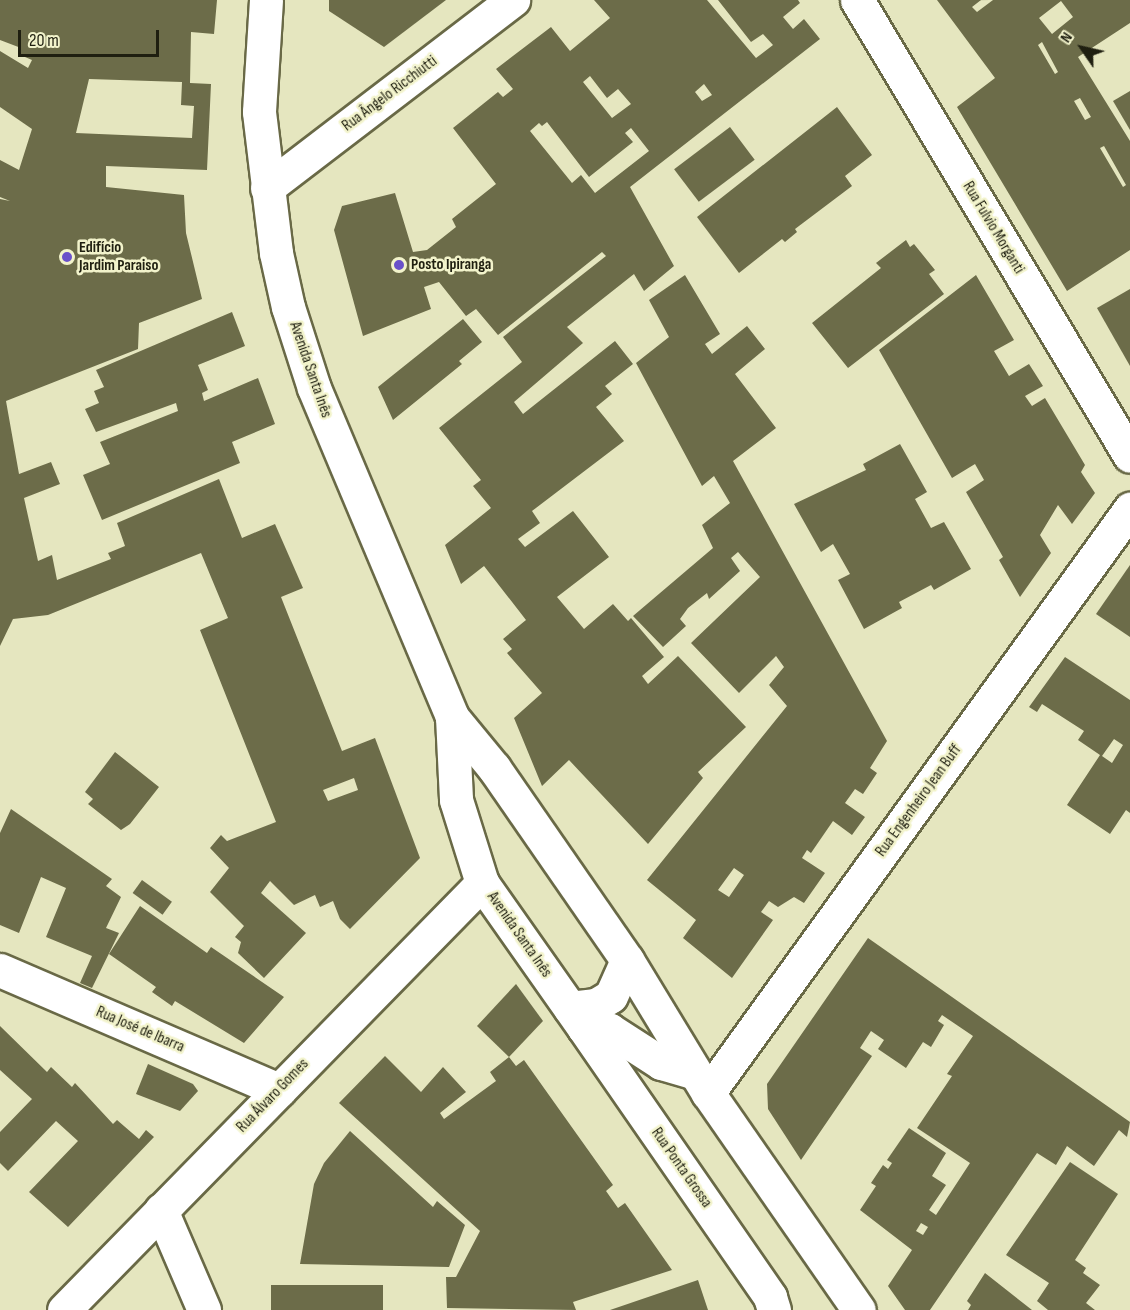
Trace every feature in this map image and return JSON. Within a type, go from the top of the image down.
[{"type":"street","name":"Avenida Santa Inês","points":[[266,0],[259,112],[267,188],[288,307],[314,388],[452,717],[507,787],[627,960],[700,1082],[859,1310]]},
{"type":"street","name":"Rua Ângelo Ricchiutti","points":[[267,188],[513,0]]},
{"type":"street","name":"Rua Fulvio Morganti","points":[[857,0],[1130,456]]},
{"type":"street","name":"Rua Engenheiro Jean Buff","points":[[700,1082],[1130,509]]},
{"type":"street","name":"Avenida Santa Inês","points":[[452,717],[456,800],[482,883],[577,1018]]},
{"type":"street","points":[[456,800],[482,786],[507,787]]},
{"type":"street","name":"Rua Álvaro Gomes","points":[[64,1310],[482,883]]},
{"type":"street","points":[[577,1018],[611,996],[627,960]]},
{"type":"street","name":"Rua José de Ibarra","points":[[0,970],[279,1090]]},
{"type":"street","points":[[577,1018],[610,1030],[661,1063],[700,1082]]},
{"type":"street","name":"Rua Ponta Grossa","points":[[577,1018],[770,1297],[774,1310]]},
{"type":"street","points":[[162,1210],[204,1310]]},
{"type":"building","points":[[0,0],[217,0],[214,34],[191,32],[190,83],[211,84],[207,170],[106,166],[106,187],[184,195],[186,233],[202,299],[139,323],[138,349],[6,401],[19,474],[51,462],[60,484],[24,498],[38,561],[52,555],[57,580],[111,559],[108,553],[125,546],[117,523],[219,479],[242,538],[275,524],[303,588],[281,597],[342,751],[375,738],[420,858],[350,929],[340,919],[333,901],[320,907],[315,895],[294,905],[270,881],[261,893],[306,933],[264,978],[238,953],[241,942],[235,937],[244,926],[210,892],[229,868],[210,848],[221,835],[227,841],[276,822],[200,630],[228,618],[201,553],[48,615],[13,619],[0,646],[0,199],[10,201],[0,197],[0,160],[19,170],[32,129],[0,107],[0,51],[28,68],[32,60],[18,54],[21,48],[0,40]],"holes":[[[89,79],[182,82],[181,105],[194,106],[192,138],[76,133]],[[354,778],[358,790],[328,801],[323,790]]]},
{"type":"building","points":[[329,0],[446,0],[384,47],[329,11]]},
{"type":"building","points":[[594,0],[707,0],[756,58],[773,45],[763,34],[751,42],[718,0],[798,0],[800,3],[783,17],[793,29],[804,19],[820,39],[630,187],[674,266],[644,291],[634,274],[567,327],[583,343],[514,402],[523,414],[615,341],[633,364],[605,386],[612,394],[596,407],[624,441],[532,511],[540,523],[518,539],[525,547],[573,511],[609,557],[557,597],[584,629],[613,604],[628,621],[631,618],[664,657],[642,676],[648,684],[678,656],[746,727],[698,772],[703,778],[648,844],[569,760],[542,786],[514,718],[542,693],[507,653],[512,649],[503,639],[526,620],[484,566],[461,584],[445,545],[491,508],[473,486],[481,480],[439,428],[522,362],[503,337],[606,256],[602,252],[498,335],[476,309],[466,316],[439,282],[424,287],[431,309],[363,336],[334,230],[342,206],[395,193],[413,252],[427,250],[456,227],[452,219],[496,184],[453,128],[498,92],[503,97],[513,89],[496,69],[551,27],[570,51],[610,18]],"holes":[[[590,76],[607,98],[618,89],[631,104],[612,118],[583,82]],[[704,84],[712,95],[702,101],[695,92]],[[547,122],[589,177],[633,142],[625,133],[631,128],[649,151],[595,193],[581,175],[572,183],[530,131],[539,123],[542,126]]]},
{"type":"building","points":[[937,0],[981,0],[972,7],[977,12],[993,0],[1130,0],[1130,23],[1078,57],[1130,141],[1130,250],[1067,291],[957,107],[995,78]],"holes":[[[1061,1],[1073,17],[1052,34],[1039,18]],[[1042,42],[1058,72],[1055,74],[1038,45]],[[1080,98],[1091,117],[1085,120],[1074,101]],[[1104,146],[1126,185],[1123,187],[1100,148]]]},
{"type":"building","points":[[1130,91],[1130,130],[1113,101]]},
{"type":"building","points":[[837,107],[872,155],[845,176],[852,186],[795,229],[797,232],[785,242],[782,239],[739,273],[697,217]]},
{"type":"building","points":[[730,127],[755,160],[699,202],[674,169]]},
{"type":"building","points":[[906,240],[910,247],[914,244],[935,270],[929,274],[944,294],[848,368],[812,323],[881,268],[876,263]]},
{"type":"building","points":[[685,275],[720,334],[705,344],[712,354],[747,326],[765,349],[735,374],[776,428],[733,461],[887,741],[870,768],[877,773],[863,794],[855,789],[845,803],[865,817],[852,835],[833,821],[811,853],[807,850],[802,858],[825,873],[804,903],[794,897],[778,907],[769,901],[761,912],[773,920],[732,978],[683,938],[696,920],[647,880],[787,706],[769,685],[784,667],[776,656],[739,693],[691,643],[760,577],[738,552],[731,558],[740,571],[709,599],[707,593],[688,608],[680,619],[686,626],[663,647],[633,616],[713,548],[702,525],[730,503],[714,476],[702,486],[636,363],[669,337],[649,300]],"holes":[[[734,868],[744,875],[729,897],[718,890]]]},
{"type":"building","points":[[976,275],[1014,340],[994,351],[1009,376],[1029,364],[1043,386],[1025,396],[1032,406],[1045,398],[1085,465],[1081,472],[1095,493],[1072,524],[1058,505],[1040,535],[1051,553],[1020,597],[999,560],[1003,557],[966,492],[984,480],[975,464],[952,478],[879,350]]},
{"type":"building","points":[[1130,289],[1130,366],[1097,308]]},
{"type":"building","points":[[232,312],[245,346],[198,365],[208,390],[202,393],[204,401],[258,378],[275,424],[232,442],[240,463],[102,520],[83,475],[110,464],[100,442],[178,411],[176,403],[96,432],[85,409],[99,403],[94,391],[104,387],[96,370]]},
{"type":"building","points":[[463,319],[482,342],[459,361],[462,364],[393,420],[378,387]]},
{"type":"building","points":[[900,444],[927,492],[915,499],[931,528],[944,522],[971,569],[934,590],[931,585],[899,602],[902,608],[864,629],[838,580],[850,574],[833,544],[821,552],[794,504],[866,470],[863,464]]},
{"type":"building","points":[[1130,565],[1130,637],[1096,614]]},
{"type":"building","points":[[1065,657],[1130,700],[1130,813],[1126,810],[1110,834],[1067,805],[1100,755],[1078,740],[1084,731],[1042,704],[1037,712],[1029,707]],"holes":[[[1114,739],[1123,745],[1112,763],[1102,756]]]},
{"type":"building","points":[[115,752],[159,787],[130,824],[121,830],[88,804],[93,799],[85,792]]},
{"type":"building","points":[[11,809],[112,879],[106,886],[121,897],[106,928],[119,933],[92,988],[80,983],[92,956],[46,937],[66,888],[41,877],[19,933],[0,925],[0,833]]},
{"type":"building","points":[[142,880],[172,902],[163,915],[133,893]]},
{"type":"building","points":[[140,906],[207,953],[211,947],[284,997],[244,1043],[175,1001],[172,1006],[152,992],[156,987],[109,954]]},
{"type":"building","points":[[868,938],[1130,1122],[1127,1137],[1119,1130],[1094,1166],[1067,1146],[1056,1165],[1037,1153],[930,1310],[905,1310],[888,1286],[912,1250],[860,1210],[876,1186],[871,1183],[883,1165],[888,1169],[892,1163],[887,1160],[909,1128],[946,1153],[932,1176],[946,1185],[929,1210],[936,1215],[970,1163],[917,1128],[952,1076],[947,1074],[973,1036],[942,1015],[938,1021],[944,1025],[931,1047],[923,1042],[906,1068],[878,1049],[884,1040],[871,1031],[860,1048],[872,1056],[801,1160],[768,1109],[767,1084]],"holes":[[[921,1223],[928,1227],[923,1235],[916,1231]]]},
{"type":"building","points":[[516,984],[543,1021],[509,1057],[477,1026]]},
{"type":"building","points":[[0,1026],[47,1072],[51,1067],[72,1087],[75,1083],[113,1124],[117,1120],[139,1139],[146,1130],[154,1137],[68,1227],[29,1192],[78,1141],[56,1121],[8,1171],[0,1163],[0,1132],[32,1099],[0,1070]]},
{"type":"building","points":[[385,1056],[421,1092],[443,1067],[466,1092],[440,1113],[444,1119],[496,1081],[490,1072],[509,1057],[516,1066],[524,1060],[613,1185],[606,1191],[618,1208],[625,1203],[672,1270],[573,1302],[576,1310],[447,1308],[446,1277],[456,1277],[480,1231],[339,1103]]},
{"type":"building","points":[[148,1064],[193,1084],[198,1091],[180,1111],[136,1094]]},
{"type":"building","points":[[350,1131],[433,1207],[437,1201],[465,1225],[449,1267],[300,1264],[314,1184],[324,1163]]},
{"type":"building","points":[[1070,1162],[1118,1194],[1075,1260],[1086,1268],[1083,1273],[1100,1285],[1086,1303],[1095,1310],[1048,1310],[1037,1301],[1049,1283],[1006,1255]]},
{"type":"building","points":[[985,1273],[1032,1310],[968,1310],[971,1305],[967,1301]]},
{"type":"building","points":[[698,1280],[708,1310],[610,1310]]},
{"type":"building","points":[[271,1285],[383,1285],[383,1310],[271,1310]]},
{"type":"place","name":"Edifício Jardim Paraiso","points":[[67,257]]},
{"type":"place","name":"Posto Ipiranga","points":[[399,265]]}]
